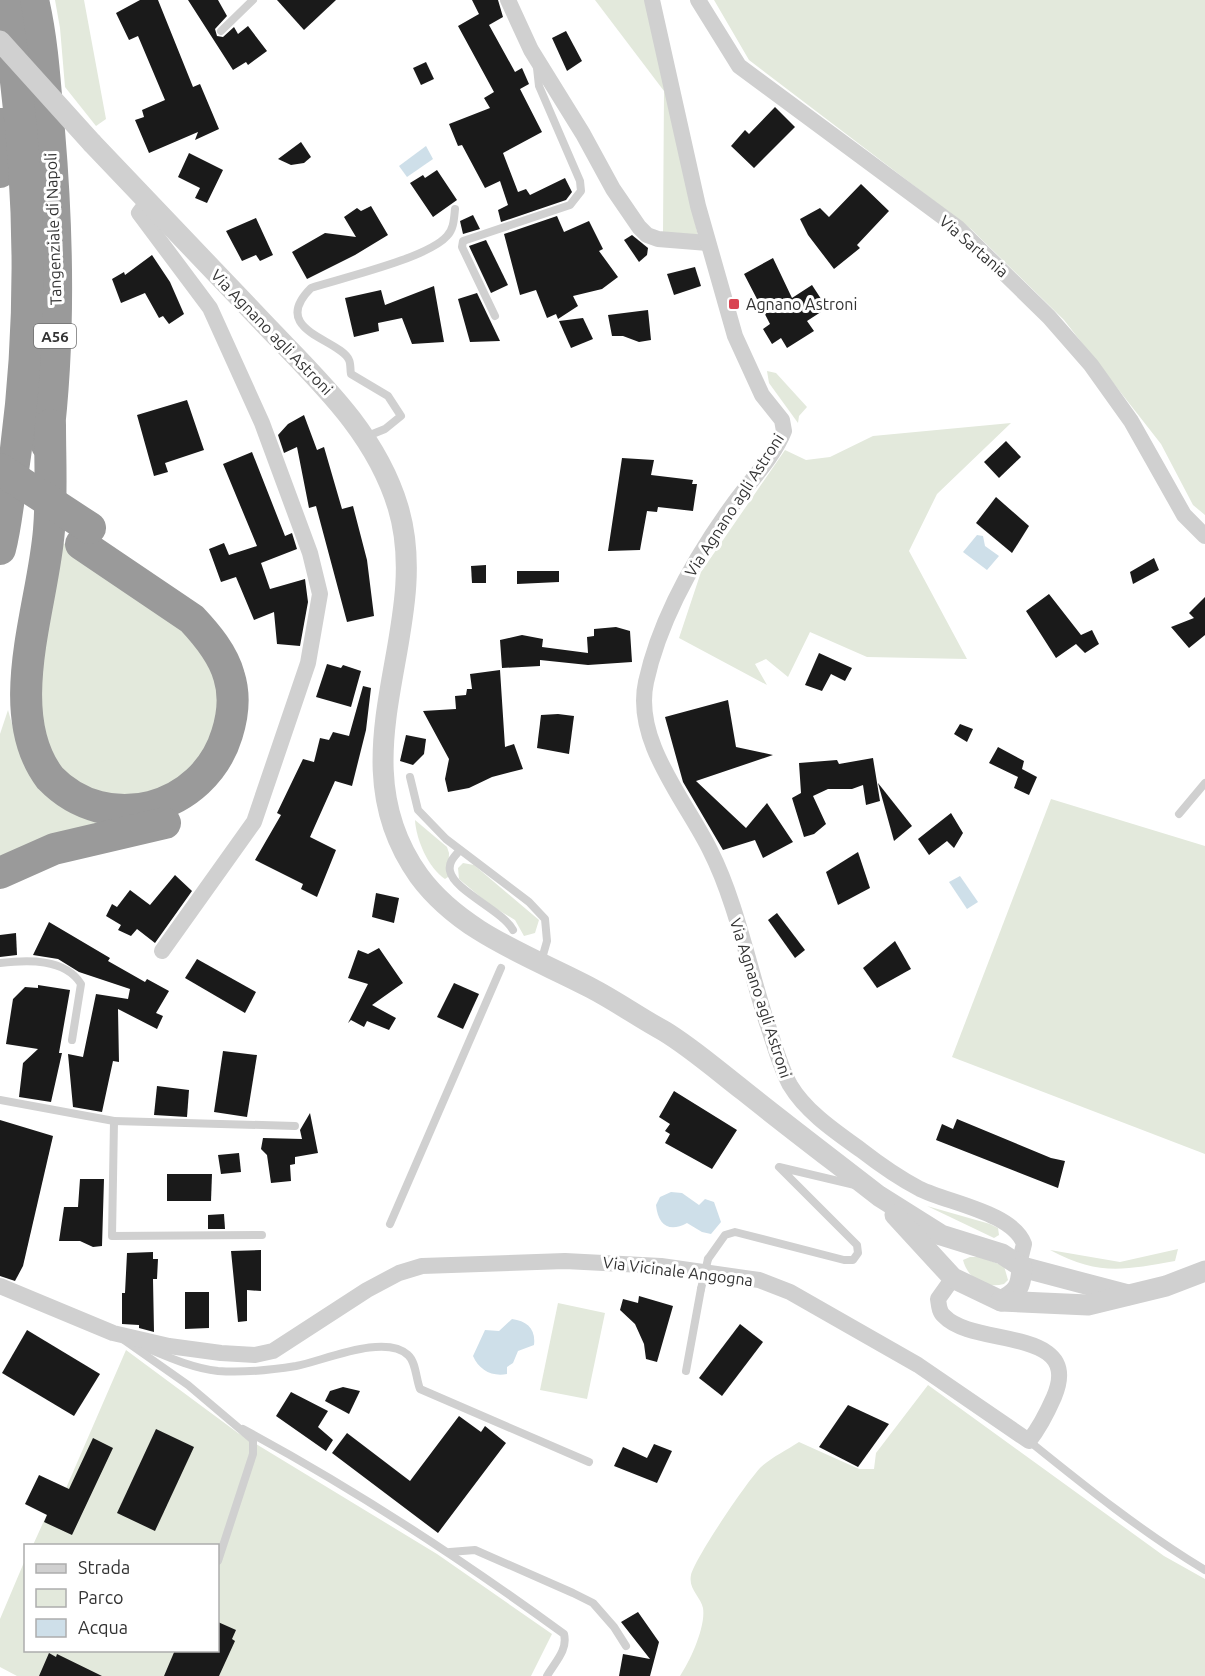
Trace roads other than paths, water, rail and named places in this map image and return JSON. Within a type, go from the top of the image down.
[{"type":"highway","name":"Tangenziale di Napoli","points":[[0,549],[22,410],[28,301],[27,206],[20,111],[4,0]]},
{"type":"highway","name":"Tangenziale di Napoli","points":[[0,669],[32,547],[50,425],[57,294],[56,213],[41,35],[33,0]]},
{"type":"highway","points":[[0,102],[4,157],[0,172]]},
{"type":"highway","points":[[0,469],[86,536],[192,619],[207,635],[229,675],[233,699],[230,724],[222,751],[206,775],[187,792],[170,802],[151,808],[112,810],[74,796],[49,777],[24,735],[20,718],[21,680],[49,531],[50,425]]},
{"type":"highway","points":[[0,489],[187,595],[220,624],[236,650],[249,680],[250,710],[247,740],[232,771],[211,797],[186,815],[153,828],[54,849],[0,873]]},
{"type":"street","points":[[508,0],[537,59],[583,134],[613,189],[639,227],[647,235],[658,239],[708,243]]},
{"type":"street","name":"Via Agnano agli Astroni","points":[[652,0],[708,243],[735,336],[762,394],[782,420],[784,431],[698,554],[678,597],[658,645],[645,686],[648,722],[653,745],[677,793],[711,850],[790,1085],[829,1126],[888,1170],[921,1189],[982,1212],[1016,1230],[1024,1244],[1014,1261]]},
{"type":"street","name":"Via Sartania","points":[[698,0],[739,66],[958,228],[1049,317],[1091,365],[1117,401],[1184,515],[1205,536]]},
{"type":"street","name":"Via Agnano agli Astroni","points":[[0,41],[92,143],[335,396],[364,438],[388,480],[399,510],[405,547],[403,602],[388,692],[382,757],[383,783],[404,853],[420,877],[459,918],[609,998],[661,1029],[874,1192]]},
{"type":"street","points":[[148,201],[139,213],[210,308],[262,423],[310,553],[320,594],[308,663],[254,822],[162,951]]},
{"type":"street","points":[[874,1192],[941,1234],[1014,1261],[1128,1295]]},
{"type":"street","points":[[874,1192],[956,1279],[1001,1300],[1088,1305],[1166,1286],[1205,1271]]},
{"type":"street","points":[[977,1247],[956,1257],[956,1279],[938,1299],[940,1312],[945,1318],[970,1330],[1041,1348],[1058,1365],[1061,1375],[1058,1388],[1040,1428],[1029,1441]]},
{"type":"street","name":"Via Vicinale Angogna","points":[[0,1286],[114,1333],[170,1346],[255,1354],[273,1351],[367,1290],[399,1273],[422,1266],[565,1261],[661,1266],[759,1280],[790,1292],[918,1365],[1029,1441]]},
{"type":"street","points":[[1001,1300],[1017,1293],[1021,1285],[1014,1261]]},
{"type":"lane","points":[[221,31],[253,0]]},
{"type":"lane","points":[[495,316],[462,247],[462,241],[570,205],[581,191],[580,181],[539,86],[537,59]]},
{"type":"lane","points":[[364,438],[385,429],[401,416],[388,396],[351,374],[349,360],[343,353],[312,335],[304,327],[299,315],[302,300],[311,288],[429,247],[447,236],[454,224],[455,209]]},
{"type":"lane","points":[[410,777],[418,810],[460,850],[529,902],[544,919],[547,941],[541,963]]},
{"type":"lane","points":[[1179,814],[1205,783]]},
{"type":"lane","points":[[460,850],[451,860],[450,871],[455,879],[480,903],[507,920],[513,930]]},
{"type":"lane","points":[[0,963],[31,960],[48,963],[76,976],[81,984],[72,1040]]},
{"type":"lane","points":[[390,1224],[501,968]]},
{"type":"lane","points":[[0,1100],[114,1120],[295,1126]]},
{"type":"lane","points":[[114,1120],[112,1236],[262,1235]]},
{"type":"lane","points":[[686,1371],[708,1259],[725,1235],[735,1232],[844,1260],[853,1260],[858,1253],[857,1245],[779,1167],[874,1192]]},
{"type":"lane","points":[[114,1333],[188,1385],[243,1429],[253,1440],[253,1454],[219,1558]]},
{"type":"lane","points":[[114,1333],[184,1364],[218,1371],[255,1371],[298,1365],[366,1348],[395,1348],[408,1354],[420,1389],[589,1462]]},
{"type":"lane","points":[[243,1429],[307,1463],[449,1552],[564,1634],[566,1642],[563,1652],[547,1676]]},
{"type":"lane","points":[[1029,1441],[1098,1498],[1158,1542],[1205,1570]]},
{"type":"lane","points":[[449,1552],[475,1550],[573,1593],[593,1604],[614,1627],[626,1646]]},
{"type":"water","points":[[426,146],[433,159],[407,177],[399,166]]},
{"type":"water","points":[[977,535],[983,536],[985,546],[999,556],[987,570],[963,552]]},
{"type":"water","points":[[960,876],[978,902],[967,909],[949,882]]},
{"type":"water","points":[[671,1192],[682,1193],[699,1205],[705,1199],[714,1202],[721,1222],[711,1234],[702,1232],[687,1223],[675,1227],[666,1225],[659,1218],[656,1205],[660,1197]]},
{"type":"water","points":[[512,1319],[526,1324],[532,1330],[534,1345],[518,1351],[513,1363],[507,1367],[507,1374],[491,1373],[479,1365],[473,1356],[485,1330],[499,1331]]},
{"type":"place","name":"Agnano Astroni","points":[[734,304]]}]
